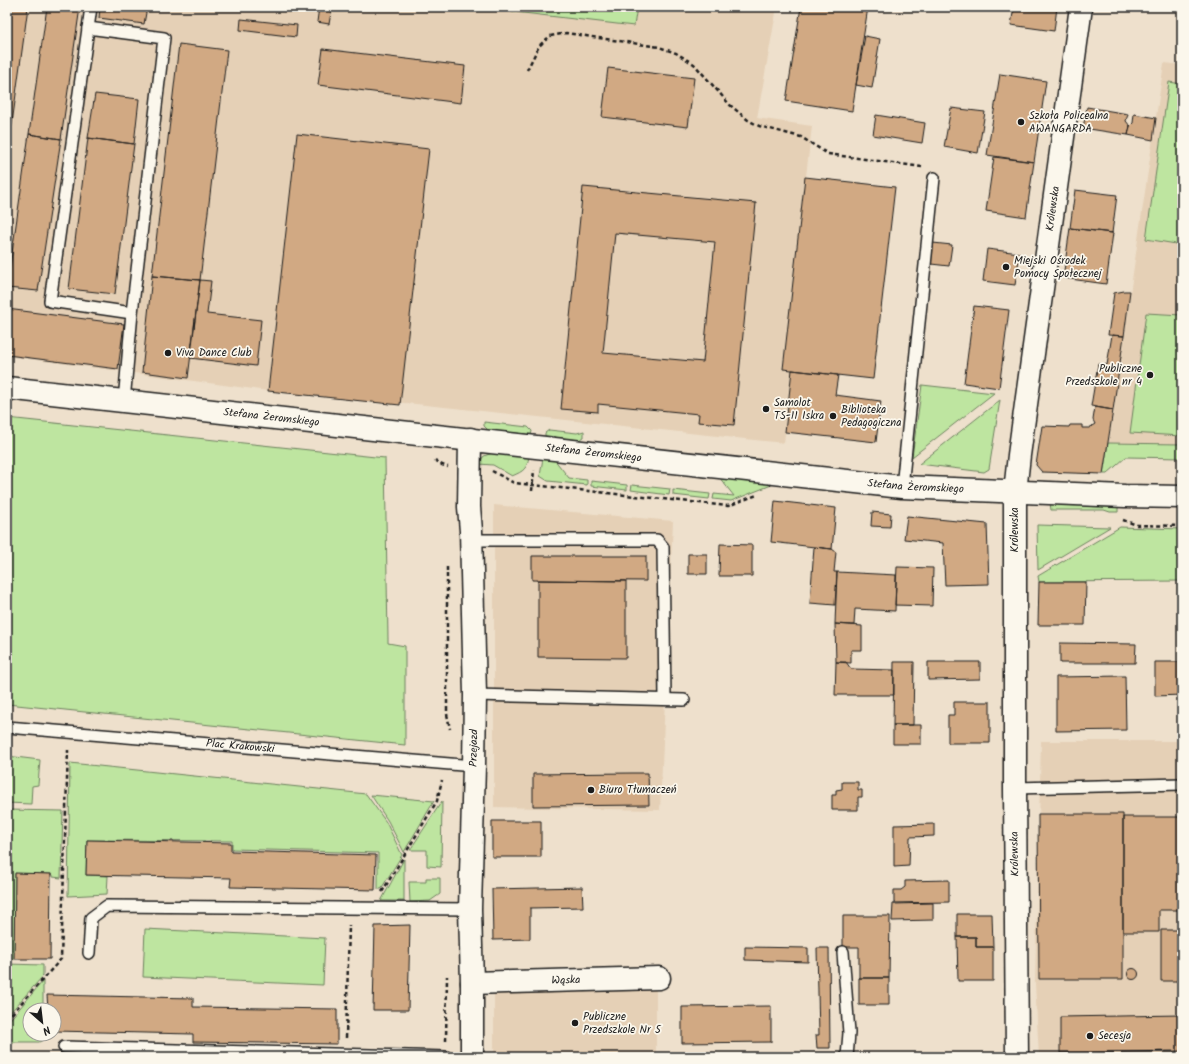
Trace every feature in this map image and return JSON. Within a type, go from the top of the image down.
[{"type":"street","name":"Królewska","points":[[1018,1057],[1015,788],[1015,492],[1081,7]]},
{"type":"street","name":"Stefana Żeromskiego","points":[[7,388],[902,487],[1182,497]]},
{"type":"street","name":"Przejazd","points":[[470,440],[469,507],[475,695],[470,910],[472,1057]]},
{"type":"street","name":"Wąska","points":[[472,983],[660,978]]},
{"type":"lane","points":[[91,7],[50,301],[132,313]]},
{"type":"lane","points":[[88,28],[164,38],[132,313],[124,402]]},
{"type":"lane","points":[[902,487],[934,178]]},
{"type":"lane","points":[[470,540],[657,540],[662,547],[664,699]]},
{"type":"lane","points":[[475,695],[684,700]]},
{"type":"lane","name":"Plac Krakowski","points":[[7,727],[474,766]]},
{"type":"lane","points":[[1015,788],[1182,784]]},
{"type":"lane","points":[[89,953],[91,918],[107,906],[470,910]]},
{"type":"lane","points":[[844,952],[849,1033],[847,1057]]},
{"type":"lane","points":[[64,1047],[446,1057]]},
{"type":"path","points":[[527,70],[539,46],[550,36],[566,34],[659,47],[676,53],[694,64],[730,105],[748,120],[759,126],[801,137],[828,154],[921,167],[934,178]]},
{"type":"path","points":[[7,1019],[61,959],[69,732]]},
{"type":"path","points":[[372,909],[437,801],[445,764]]},
{"type":"path","points":[[346,1055],[350,909]]},
{"type":"shaded area","points":[[7,7],[777,7],[757,118],[812,126],[783,369],[792,370],[784,443],[416,404],[268,391],[7,356]]},
{"type":"shaded area","points":[[1164,63],[1182,65],[1182,444],[1108,443]]},
{"type":"shaded area","points":[[494,505],[673,521],[660,810],[494,807]]},
{"type":"shaded area","points":[[1041,741],[1182,741],[1182,1057],[1039,1057],[1035,983]]},
{"type":"shaded area","name":"Publiczne Przedszkole Nr 5","points":[[656,986],[656,1057],[494,1057],[494,988]]},
{"type":"green space","points":[[472,7],[637,7],[634,26]]},
{"type":"green space","points":[[1169,82],[1182,84],[1182,245],[1146,239]]},
{"type":"green space","name":"Publiczne Przedszkole nr 4","points":[[1146,313],[1182,315],[1182,436],[1130,433]]},
{"type":"green space","points":[[922,385],[994,393],[912,457]]},
{"type":"green space","points":[[1000,400],[989,469],[984,472],[919,464]]},
{"type":"green space","points":[[7,418],[385,458],[388,643],[405,646],[405,745],[7,704]]},
{"type":"green space","points":[[484,422],[528,427],[532,431],[531,435],[488,430],[484,426]]},
{"type":"green space","points":[[549,430],[577,433],[584,431],[584,437],[579,440],[545,436],[545,433]]},
{"type":"green space","points":[[1108,443],[1182,444],[1182,458],[1126,457],[1107,474],[1103,474]]},
{"type":"green space","points":[[495,452],[529,456],[526,467],[519,473],[512,476],[493,465],[478,464],[484,456]]},
{"type":"green space","points":[[543,458],[554,459],[569,478],[587,480],[587,485],[548,481],[540,476]]},
{"type":"green space","points":[[719,477],[774,484],[731,501],[713,499],[714,494],[734,496]]},
{"type":"green space","points":[[591,481],[627,485],[627,490],[591,486]]},
{"type":"green space","points":[[632,485],[670,489],[669,495],[631,490]]},
{"type":"green space","points":[[673,490],[710,494],[709,499],[673,495]]},
{"type":"green space","points":[[1113,502],[1118,507],[1118,512],[1104,510],[1051,510],[1050,503]]},
{"type":"green space","points":[[1037,525],[1110,527],[1038,570]]},
{"type":"green space","points":[[1120,527],[1182,529],[1182,581],[1039,582],[1038,576]]},
{"type":"green space","points":[[7,756],[40,760],[38,785],[32,786],[31,804],[7,803]]},
{"type":"green space","points":[[70,763],[366,794],[386,822],[402,855],[381,889],[378,889],[378,853],[232,849],[232,841],[87,840],[86,875],[108,876],[107,894],[68,896]]},
{"type":"green space","points":[[371,795],[434,801],[404,852],[388,821]]},
{"type":"green space","points":[[442,801],[441,867],[427,866],[427,850],[410,850]]},
{"type":"green space","points":[[7,810],[63,811],[61,878],[53,877],[51,874],[15,874],[14,959],[7,959]]},
{"type":"green space","points":[[404,859],[404,901],[381,901]]},
{"type":"green space","points":[[426,878],[440,878],[440,894],[430,901],[410,902],[409,882],[426,882]]},
{"type":"green space","points":[[145,929],[325,938],[323,985],[143,977]]},
{"type":"green space","points":[[7,964],[43,965],[43,976],[7,1016]]},
{"type":"green space","points":[[43,981],[43,1002],[25,1002]]},
{"type":"green space","points":[[22,1006],[22,1042],[7,1042],[7,1023]]},
{"type":"building","points":[[7,7],[28,7],[9,145],[7,145]]},
{"type":"building","points":[[47,7],[80,7],[61,139],[29,134]]},
{"type":"building","points":[[100,7],[147,7],[144,24],[99,18]]},
{"type":"building","points":[[319,7],[332,7],[329,24],[317,22]]},
{"type":"building","points":[[801,7],[868,7],[852,111],[786,101]]},
{"type":"building","points":[[1014,7],[1057,7],[1054,31],[1011,25]]},
{"type":"building","points":[[241,19],[297,25],[296,37],[240,30]]},
{"type":"building","points":[[865,36],[880,39],[872,88],[856,85]]},
{"type":"building","points":[[179,44],[227,50],[200,280],[152,276]]},
{"type":"building","points":[[323,49],[465,66],[461,103],[318,85]]},
{"type":"building","points":[[608,68],[694,78],[688,127],[602,117]]},
{"type":"building","points":[[1000,74],[1046,81],[1034,162],[987,155]]},
{"type":"building","points":[[95,94],[139,99],[134,144],[88,138]]},
{"type":"building","points":[[1087,107],[1128,114],[1126,121],[1130,126],[1128,135],[1083,128]]},
{"type":"building","points":[[951,108],[985,112],[978,153],[944,147]]},
{"type":"building","points":[[1134,114],[1156,118],[1153,140],[1128,135],[1130,126],[1133,123]]},
{"type":"building","points":[[876,115],[925,123],[922,143],[873,135]]},
{"type":"building","points":[[29,134],[61,139],[38,291],[7,288]]},
{"type":"building","points":[[297,134],[429,149],[400,405],[268,391]]},
{"type":"building","points":[[88,138],[134,144],[115,294],[69,289]]},
{"type":"building","points":[[994,157],[1034,162],[1026,217],[986,211]]},
{"type":"building","points":[[805,177],[895,187],[873,379],[783,369]]},
{"type":"building","points":[[583,187],[756,203],[734,425],[698,422],[699,414],[598,404],[598,412],[561,409]],"holes":[[[615,233],[715,242],[703,362],[603,353]]]},
{"type":"building","points":[[1075,190],[1117,195],[1112,233],[1070,228]]},
{"type":"building","points":[[1070,228],[1113,233],[1106,284],[1063,278]]},
{"type":"building","points":[[933,243],[952,245],[949,266],[931,264]]},
{"type":"building","points":[[987,249],[1020,253],[1015,285],[983,281]]},
{"type":"building","points":[[152,276],[200,280],[188,378],[142,372]]},
{"type":"building","points":[[200,280],[211,281],[207,314],[261,320],[256,366],[190,358]]},
{"type":"building","points":[[1130,291],[1124,336],[1108,335],[1114,293]]},
{"type":"building","points":[[974,306],[1009,310],[999,388],[964,383]]},
{"type":"building","points":[[7,309],[124,324],[118,369],[7,355]]},
{"type":"building","points":[[1112,335],[1124,336],[1113,410],[1091,406],[1098,364],[1107,365]]},
{"type":"building","points":[[792,370],[838,375],[835,395],[881,401],[876,442],[785,432]]},
{"type":"building","points":[[1095,407],[1113,410],[1103,474],[1042,472],[1036,465],[1042,426],[1069,427],[1070,425],[1082,425],[1082,428],[1089,428],[1095,424],[1093,420]]},
{"type":"building","points":[[775,501],[836,508],[832,549],[771,542]]},
{"type":"building","points":[[872,512],[891,514],[890,527],[871,526]]},
{"type":"building","points":[[907,516],[987,524],[989,584],[945,585],[943,543],[904,539]]},
{"type":"building","points":[[720,544],[752,545],[752,576],[719,576]]},
{"type":"building","points":[[814,547],[832,549],[836,552],[834,572],[837,572],[835,605],[810,603]]},
{"type":"building","points":[[688,554],[707,554],[707,574],[688,574]]},
{"type":"building","points":[[532,556],[646,556],[646,581],[532,580]]},
{"type":"building","points":[[897,567],[933,568],[932,606],[895,605]]},
{"type":"building","points":[[837,572],[896,575],[895,611],[855,609],[854,625],[835,624]]},
{"type":"building","points":[[538,580],[626,581],[626,658],[538,657]]},
{"type":"building","points":[[1039,582],[1086,582],[1085,625],[1038,625]]},
{"type":"building","points":[[835,624],[862,626],[862,650],[851,650],[851,663],[836,662]]},
{"type":"building","points":[[1060,643],[1136,644],[1135,663],[1060,663]]},
{"type":"building","points":[[836,662],[846,662],[851,669],[894,670],[894,695],[835,695]]},
{"type":"building","points":[[894,662],[914,662],[913,725],[893,725]]},
{"type":"building","points":[[928,662],[980,662],[980,679],[928,680]]},
{"type":"building","points":[[1155,662],[1182,662],[1182,695],[1155,696]]},
{"type":"building","points":[[1125,676],[1126,730],[1056,731],[1056,677]]},
{"type":"building","points":[[954,702],[990,702],[990,743],[948,743],[948,715],[954,715]]},
{"type":"building","points":[[893,725],[921,725],[921,744],[893,744]]},
{"type":"building","name":"Biuro Tłumaczeń","points":[[648,773],[649,805],[533,806],[533,774]]},
{"type":"building","points":[[842,782],[858,782],[858,790],[862,790],[862,797],[858,797],[858,810],[832,810],[832,795],[836,795],[836,790],[842,789]]},
{"type":"building","points":[[1038,814],[1123,814],[1123,979],[1039,979]]},
{"type":"building","points":[[1123,817],[1182,817],[1182,910],[1159,910],[1159,932],[1123,932]]},
{"type":"building","points":[[492,821],[541,821],[541,857],[492,857]]},
{"type":"building","points":[[934,824],[934,836],[910,837],[909,866],[894,867],[894,825]]},
{"type":"building","points":[[87,840],[231,843],[231,851],[376,855],[375,890],[230,887],[231,878],[86,875]]},
{"type":"building","points":[[15,873],[51,874],[50,959],[14,959]]},
{"type":"building","points":[[949,880],[949,902],[894,903],[894,890],[901,890],[905,887],[905,881]]},
{"type":"building","points":[[582,887],[583,907],[530,908],[530,939],[493,940],[492,889]]},
{"type":"building","points":[[933,903],[933,920],[892,921],[893,904]]},
{"type":"building","points":[[957,914],[992,914],[993,947],[976,947],[976,937],[957,937]]},
{"type":"building","points":[[843,916],[890,916],[889,978],[859,978],[859,947],[843,947]]},
{"type":"building","points":[[410,925],[408,1010],[373,1010],[375,926]]},
{"type":"building","points":[[1161,930],[1182,930],[1182,981],[1161,981]]},
{"type":"building","points":[[957,937],[976,937],[976,947],[993,947],[993,981],[958,981]]},
{"type":"building","points":[[745,947],[808,948],[808,962],[745,960]]},
{"type":"building","points":[[817,948],[829,948],[830,1048],[817,1048],[816,1035],[819,1035]]},
{"type":"building","points":[[1133,968],[1137,970],[1139,974],[1137,978],[1133,980],[1129,978],[1127,974],[1129,970]]},
{"type":"building","points":[[859,978],[889,978],[889,1005],[859,1005]]},
{"type":"building","points":[[47,995],[193,998],[193,1007],[337,1009],[337,1044],[193,1042],[193,1034],[62,1031],[62,1002],[47,1002]]},
{"type":"building","points":[[771,1006],[771,1042],[682,1043],[682,1007]]},
{"type":"building","points":[[1182,1015],[1182,1051],[1060,1053],[1060,1017]]},
{"type":"place","name":"Szkoła Policealna AWANGARDA","points":[[1021,122]]},
{"type":"place","name":"Miejski Ośrodek Pomocy Społecznej","points":[[1006,267]]},
{"type":"place","name":"Viva Dance Club","points":[[168,353]]},
{"type":"place","name":"Publiczne Przedszkole nr 4","points":[[1150,375]]},
{"type":"place","name":"Samolot TS-11 Iskra","points":[[766,409]]},
{"type":"place","name":"Biblioteka Pedagogiczna","points":[[833,416]]},
{"type":"place","name":"Biuro Tłumaczeń","points":[[591,790]]},
{"type":"place","name":"Publiczne Przedszkole Nr 5","points":[[575,1023]]},
{"type":"place","name":"Secesja","points":[[1090,1036]]}]
